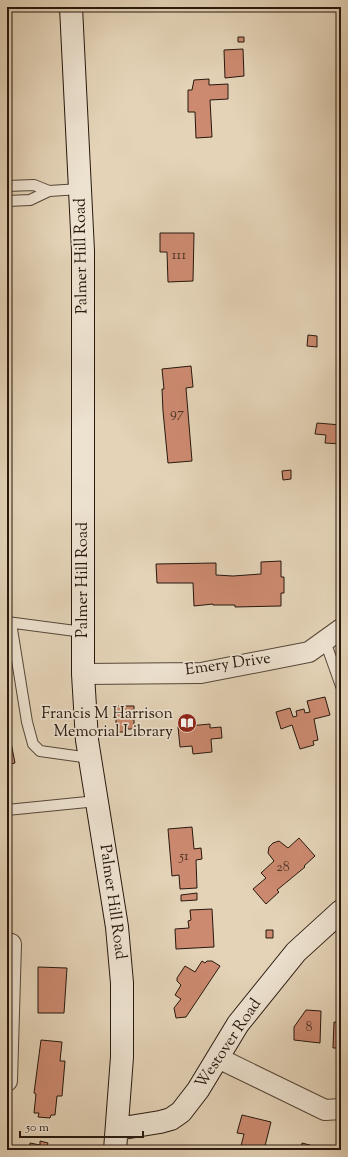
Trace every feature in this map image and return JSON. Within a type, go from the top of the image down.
[{"type":"main road","name":"Palmer Hill Road","points":[[70,7],[83,251],[83,674],[90,758],[117,926],[122,983],[122,1057],[116,1140]]},
{"type":"main road","name":"Westover Road","points":[[116,1140],[171,1119],[181,1112],[198,1090],[238,1024],[296,952],[341,911]]},
{"type":"street","name":"Emery Drive","points":[[83,674],[201,672],[309,652],[341,629]]},
{"type":"street","points":[[7,943],[11,944],[7,1076]]},
{"type":"street","points":[[218,1058],[325,1110],[341,1109]]},
{"type":"lane","points":[[7,186],[34,185],[49,191]]},
{"type":"lane","points":[[7,201],[30,200],[49,191],[80,189]]},
{"type":"lane","points":[[83,632],[9,623],[27,722],[33,744],[40,751],[90,758]]},
{"type":"lane","points":[[325,641],[341,686]]},
{"type":"lane","points":[[7,810],[97,801]]},
{"type":"building","points":[[238,37],[244,37],[244,42],[238,42]]},
{"type":"building","points":[[243,49],[244,76],[225,78],[224,50]]},
{"type":"building","points":[[209,79],[209,85],[228,84],[228,99],[210,100],[212,137],[196,138],[195,112],[188,112],[188,90],[192,90],[194,80]]},
{"type":"building","points":[[160,233],[194,233],[193,281],[168,282],[167,252],[160,252]]},
{"type":"building","points":[[308,335],[317,336],[317,347],[307,346]]},
{"type":"building","points":[[191,366],[193,387],[186,388],[192,461],[168,463],[163,411],[162,389],[164,389],[162,369]]},
{"type":"building","points":[[317,423],[341,425],[341,444],[325,443],[326,435],[315,434]]},
{"type":"building","points":[[291,470],[291,479],[283,480],[282,471]]},
{"type":"building","points":[[281,561],[281,577],[284,577],[284,593],[281,593],[281,606],[235,607],[235,605],[213,604],[194,606],[193,583],[157,583],[156,564],[216,563],[216,575],[233,576],[261,574],[261,562]]},
{"type":"building","points":[[325,697],[330,715],[314,719],[318,740],[313,741],[314,745],[300,749],[292,725],[281,729],[276,712],[290,708],[293,717],[297,716],[296,711],[304,709],[305,713],[310,712],[307,701]]},
{"type":"building","points":[[116,706],[134,706],[134,729],[126,729],[126,732],[116,732]]},
{"type":"building","points":[[7,722],[15,763],[7,765]]},
{"type":"building","points":[[210,724],[210,728],[221,727],[222,738],[211,739],[212,752],[193,754],[192,746],[180,747],[178,727]]},
{"type":"building","points":[[192,827],[194,849],[201,848],[202,859],[196,860],[197,888],[180,889],[179,875],[172,876],[168,829]]},
{"type":"building","points":[[299,838],[315,856],[304,866],[305,867],[277,890],[279,892],[266,904],[253,889],[266,878],[261,873],[274,861],[268,853],[269,847],[273,843],[279,841],[288,848]]},
{"type":"building","points":[[197,893],[197,900],[181,901],[181,895]]},
{"type":"building","points":[[212,909],[214,947],[176,949],[175,929],[189,928],[188,921],[191,920],[190,910]]},
{"type":"building","points":[[266,930],[273,930],[273,938],[266,938]]},
{"type":"building","points":[[202,961],[205,963],[207,961],[212,961],[220,966],[186,1017],[176,1018],[174,1008],[181,999],[175,995],[181,985],[177,981],[177,978],[185,966],[195,972]]},
{"type":"building","points":[[38,967],[67,968],[64,1013],[38,1013]]},
{"type":"building","points":[[306,1010],[321,1011],[320,1043],[294,1040],[294,1027]]},
{"type":"building","points":[[334,1022],[341,1023],[341,1048],[333,1048]]},
{"type":"building","points":[[41,1040],[62,1042],[60,1061],[65,1061],[62,1096],[57,1096],[55,1115],[51,1115],[50,1118],[38,1117],[39,1113],[34,1113],[36,1094],[34,1093]]},
{"type":"building","points":[[242,1115],[271,1122],[264,1150],[240,1150],[244,1134],[237,1133]]},
{"type":"building","points":[[40,1141],[48,1143],[47,1146],[56,1148],[56,1150],[29,1150],[30,1143],[40,1145]]},
{"type":"building","points":[[302,1143],[321,1148],[322,1146],[335,1149],[336,1147],[341,1150],[301,1150]]},
{"type":"place","name":"Francis M Harrison Memorial Library","points":[[187,723]]}]
